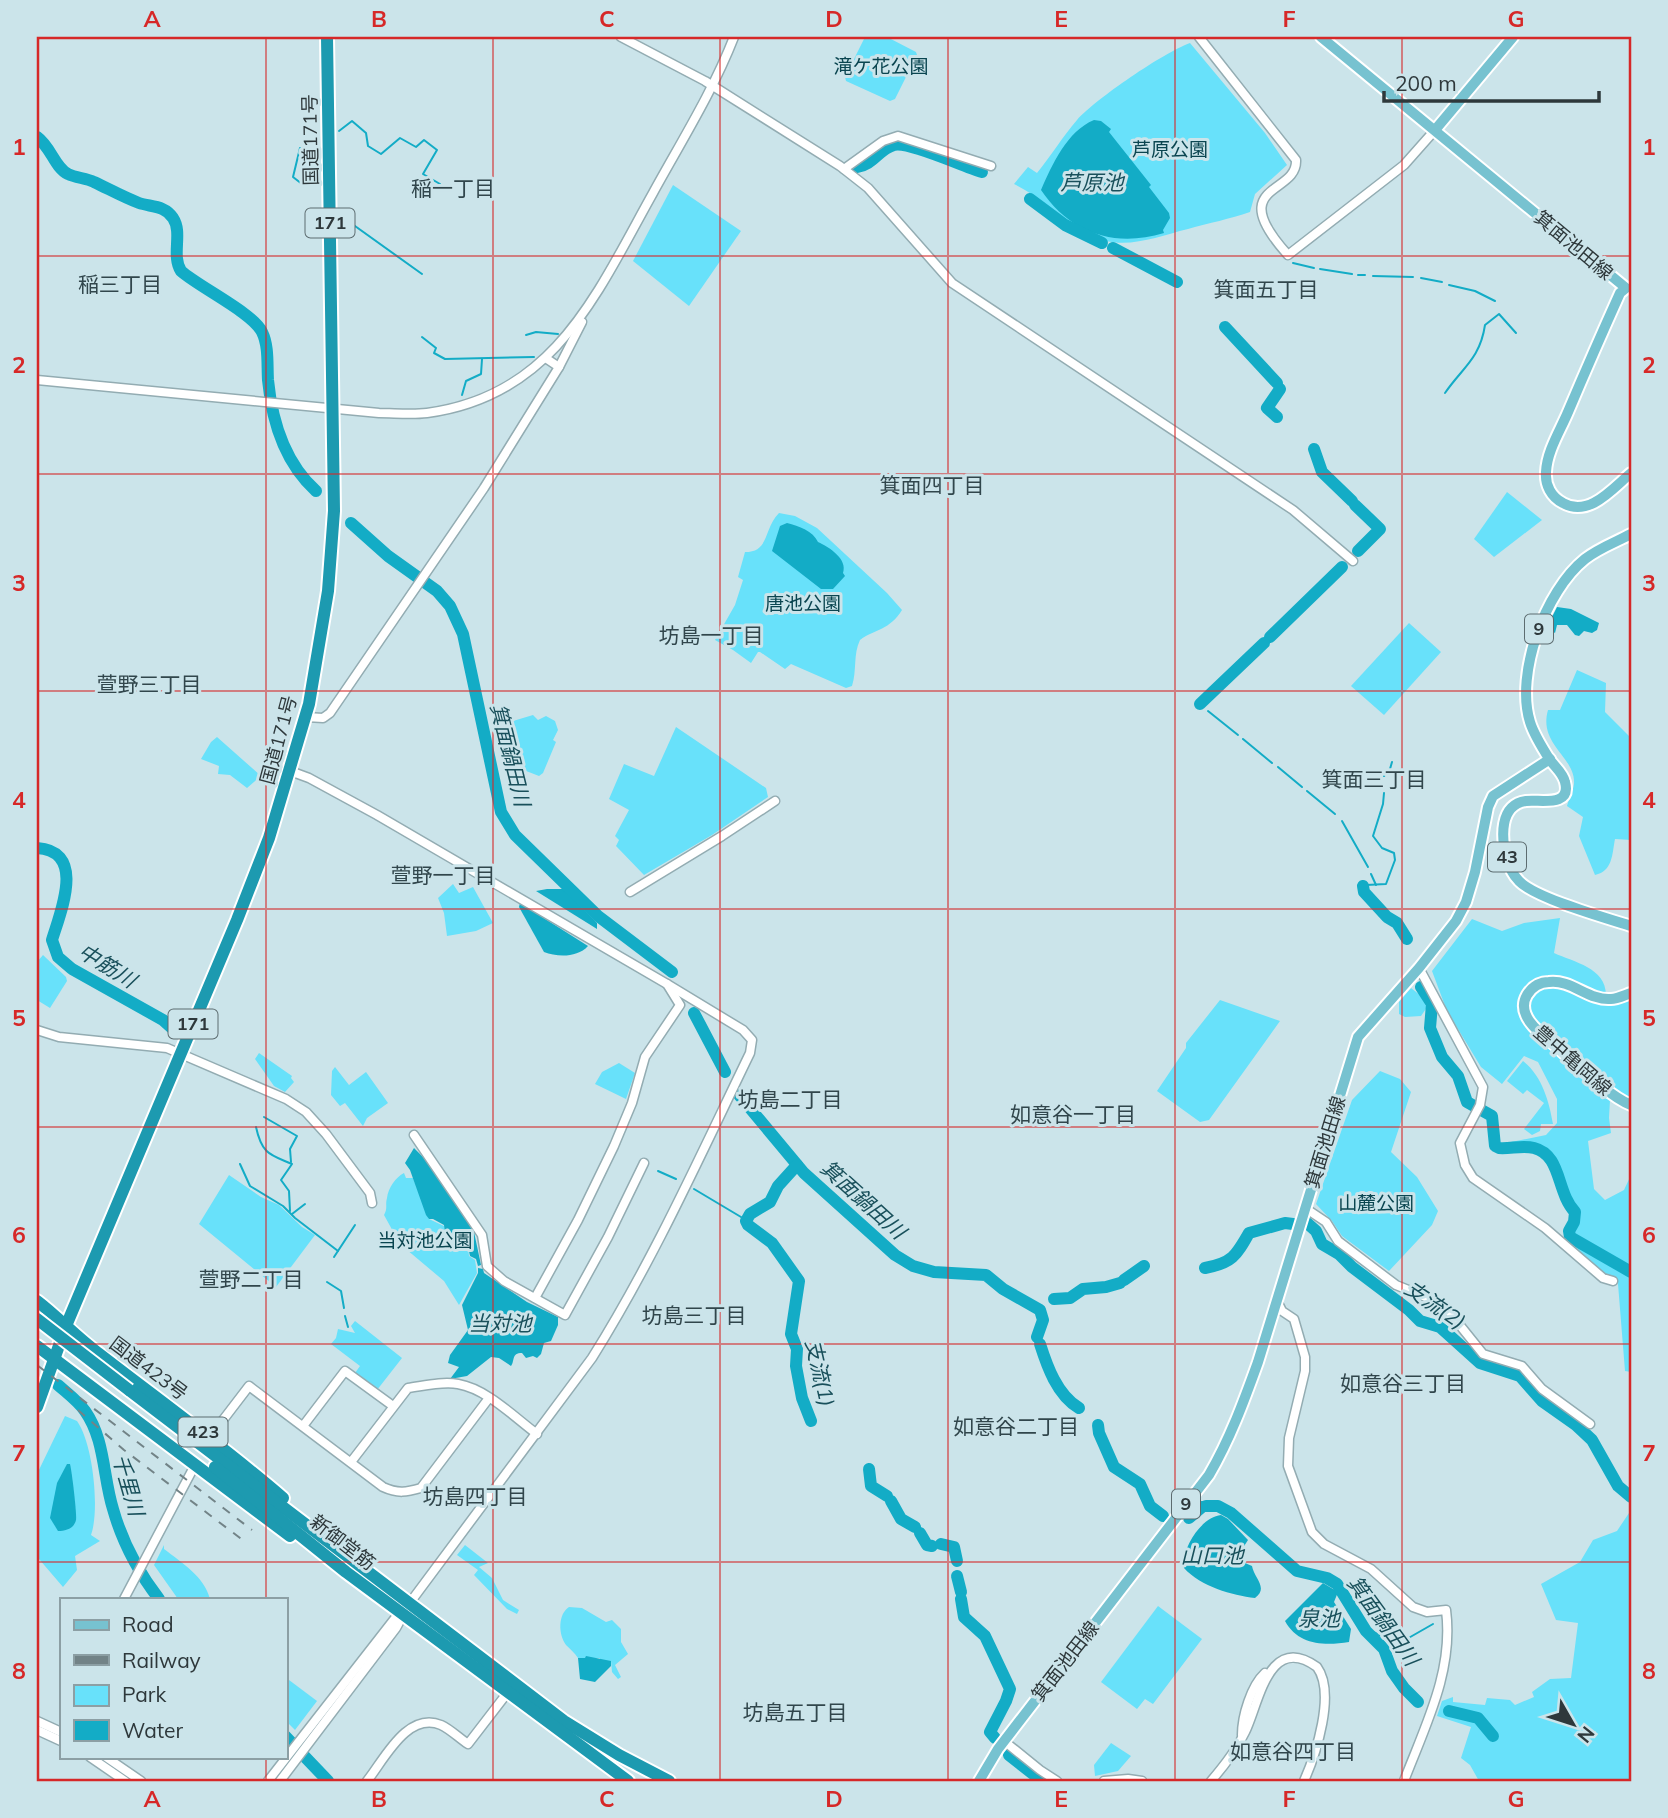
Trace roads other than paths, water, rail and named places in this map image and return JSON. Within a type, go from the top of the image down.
[{"type":"highway","name":"国道171号","points":[[37,1406],[66,1326],[270,838],[306,717],[328,591],[334,511],[327,37]]},
{"type":"highway","name":"国道423号","points":[[37,1301],[79,1339],[210,1437],[302,1515],[334,1546]]},
{"type":"highway","name":"新御堂筋","points":[[37,1319],[346,1572],[406,1608],[564,1721],[629,1760]]},
{"type":"highway","name":"新御堂筋","points":[[37,1330],[334,1546],[508,1692],[628,1781]]},
{"type":"highway","name":"423","points":[[37,1346],[283,1530],[346,1572]]},
{"type":"highway","name":"423","points":[[629,1760],[660,1781]]},
{"type":"highway","name":"423","points":[[629,1760],[669,1781]]},
{"type":"main road","points":[[1321,37],[1435,130],[1513,37]]},
{"type":"main road","name":"箕面池田線","points":[[1435,130],[1628,285],[1619,293],[1592,352],[1549,453],[1545,474],[1548,489],[1558,500],[1575,507],[1592,505],[1631,473]]},
{"type":"main road","name":"9","points":[[1550,759],[1531,725],[1525,700],[1539,627],[1557,593],[1584,560],[1631,534]]},
{"type":"main road","name":"箕面池田線","points":[[979,1781],[1004,1741],[1209,1475],[1224,1449],[1241,1411],[1277,1301],[1358,1037],[1447,936],[1466,902],[1488,807],[1493,796],[1550,759]]},
{"type":"main road","name":"43","points":[[1550,759],[1564,779],[1566,787],[1562,797],[1550,802],[1527,801],[1517,804],[1505,818],[1503,840],[1512,872],[1533,891],[1631,926]]},
{"type":"main road","name":"豊中亀岡線","points":[[1631,993],[1603,999],[1557,982],[1548,982],[1531,990],[1524,1001],[1524,1012],[1530,1023],[1616,1096],[1631,1105]]},
{"type":"street","points":[[621,37],[712,85],[844,169],[868,188],[952,283],[1293,510],[1353,561]]},
{"type":"street","points":[[306,717],[323,718],[330,713],[502,460],[572,344],[586,313],[712,85],[734,37]]},
{"type":"street","points":[[1199,37],[1296,160],[1292,175],[1268,192],[1262,201],[1261,212],[1271,236],[1288,255],[1404,164],[1435,130]]},
{"type":"street","points":[[844,169],[883,141],[898,135],[991,166]]},
{"type":"street","points":[[37,380],[333,408],[425,413],[475,402],[499,391],[547,359],[586,313]]},
{"type":"street","points":[[547,359],[559,367]]},
{"type":"street","points":[[287,1756],[304,1742],[396,1628],[406,1608],[592,1358],[656,1247],[752,1046],[749,1034],[667,984],[377,815],[309,778],[290,771]]},
{"type":"street","points":[[630,892],[775,801]]},
{"type":"street","points":[[1419,968],[1483,1087],[1472,1121],[1460,1143],[1465,1165],[1474,1178],[1545,1228],[1603,1278],[1613,1281]]},
{"type":"street","points":[[535,1298],[578,1220],[614,1146],[632,1103],[645,1057],[680,1005],[667,984]]},
{"type":"street","points":[[37,1030],[59,1037],[167,1048],[286,1098],[306,1112],[326,1134],[366,1187],[372,1203]]},
{"type":"street","points":[[414,1135],[482,1235],[487,1266],[505,1281],[565,1315],[645,1163]]},
{"type":"street","points":[[1305,1208],[1326,1222],[1338,1241],[1396,1285],[1446,1308],[1483,1354],[1522,1366],[1542,1388],[1590,1424]]},
{"type":"street","points":[[1277,1301],[1282,1311],[1294,1319],[1305,1357],[1305,1371],[1289,1438],[1288,1466],[1312,1532],[1324,1545],[1371,1569],[1413,1607],[1427,1612],[1446,1610],[1447,1651],[1440,1687],[1404,1781]]},
{"type":"street","points":[[303,1426],[345,1371],[393,1406]]},
{"type":"street","points":[[351,1462],[408,1388],[455,1383],[469,1387],[489,1398],[537,1434]]},
{"type":"street","points":[[210,1437],[249,1386],[383,1487],[406,1493],[421,1488],[489,1398]]},
{"type":"street","points":[[124,1598],[195,1465]]},
{"type":"street","points":[[1211,1781],[1232,1756],[1242,1738],[1268,1671],[1284,1661],[1298,1659],[1317,1667],[1325,1681],[1326,1696],[1316,1749],[1304,1781]]},
{"type":"street","points":[[367,1781],[405,1731],[417,1724],[439,1724],[468,1744],[508,1692]]},
{"type":"street","points":[[37,1721],[59,1733]]},
{"type":"street","points":[[37,1730],[59,1733]]},
{"type":"street","points":[[1004,1741],[1057,1781]]},
{"type":"street","points":[[280,1781],[295,1762],[304,1742]]},
{"type":"street","points":[[91,1758],[125,1781]]},
{"type":"street","points":[[107,1758],[141,1781]]},
{"type":"street","points":[[268,1781],[286,1758]]},
{"type":"street","points":[[1104,1781],[1142,1781]]},
{"type":"water","name":"芦原池","points":[[1094,120],[1101,121],[1111,129],[1109,132],[1151,185],[1149,187],[1169,213],[1170,218],[1164,233],[1128,239],[1095,233],[1065,217],[1041,190],[1068,140],[1084,125]]},
{"type":"water","points":[[787,523],[809,532],[840,558],[845,576],[833,589],[821,589],[772,551],[780,526]]},
{"type":"water","points":[[1557,607],[1571,609],[1599,623],[1597,630],[1592,633],[1584,631],[1579,636],[1567,625],[1557,625],[1555,633],[1547,627]]},
{"type":"water","points":[[563,889],[597,923],[597,929],[536,891]]},
{"type":"water","points":[[520,903],[588,946],[578,953],[567,955],[544,952],[519,907]]},
{"type":"water","points":[[414,1148],[426,1160],[474,1232],[481,1265],[478,1266],[476,1259],[470,1256],[468,1247],[462,1247],[462,1250],[454,1246],[456,1243],[449,1234],[445,1234],[444,1225],[426,1215],[405,1163]]},
{"type":"water","name":"当対池","points":[[478,1268],[527,1302],[558,1317],[558,1325],[551,1341],[544,1343],[537,1358],[526,1358],[519,1353],[511,1366],[499,1358],[491,1357],[467,1376],[450,1379],[459,1367],[448,1363],[450,1355],[468,1330],[462,1305]]},
{"type":"water","points":[[67,1464],[70,1464],[71,1468],[76,1520],[71,1527],[58,1531],[50,1518],[57,1483]]},
{"type":"water","name":"山口池","points":[[1221,1515],[1248,1540],[1239,1554],[1245,1563],[1252,1566],[1260,1583],[1261,1590],[1255,1598],[1208,1585],[1184,1568],[1186,1552],[1194,1535],[1206,1521]]},
{"type":"water","name":"泉池","points":[[1323,1583],[1338,1592],[1334,1602],[1351,1629],[1349,1642],[1312,1642],[1297,1635],[1285,1621]]},
{"type":"water","points":[[586,1656],[611,1661],[611,1666],[595,1682],[580,1679],[578,1658]]},
{"type":"waterway","points":[[339,131],[352,121],[366,133],[368,146],[381,154],[400,138],[416,147],[424,140],[437,150],[423,174],[440,184]]},
{"type":"waterway","name":"箕面鍋田川","points":[[37,137],[68,174],[170,214],[176,224],[177,258],[181,271],[248,317],[262,332],[267,349],[270,396],[277,426],[288,454],[305,480],[316,491]]},
{"type":"waterway","points":[[857,167],[863,166],[889,147],[902,145],[924,150],[982,172]]},
{"type":"waterway","points":[[300,148],[293,177],[302,184]]},
{"type":"waterway","points":[[314,154],[317,151]]},
{"type":"waterway","points":[[1030,199],[1065,225],[1102,243]]},
{"type":"waterway","points":[[341,216],[422,274]]},
{"type":"waterway","points":[[1113,248],[1177,282]]},
{"type":"waterway","points":[[1293,263],[1314,268]]},
{"type":"waterway","points":[[1320,269],[1352,274]]},
{"type":"waterway","points":[[1358,275],[1365,275]]},
{"type":"waterway","points":[[1373,276],[1413,277]]},
{"type":"waterway","points":[[1421,278],[1442,282]]},
{"type":"waterway","points":[[1449,285],[1475,291],[1495,301]]},
{"type":"waterway","points":[[1445,393],[1475,355],[1485,325],[1499,314],[1516,333]]},
{"type":"waterway","points":[[1225,327],[1277,383]]},
{"type":"waterway","points":[[526,335],[536,332],[558,334]]},
{"type":"waterway","points":[[422,337],[436,348],[434,353],[445,359],[534,357]]},
{"type":"waterway","points":[[462,395],[466,381],[481,374],[482,359]]},
{"type":"waterway","points":[[1277,417],[1267,408],[1280,389]]},
{"type":"waterway","points":[[1314,449],[1322,472],[1352,501]]},
{"type":"waterway","points":[[1355,505],[1380,529],[1358,551]]},
{"type":"waterway","name":"箕面鍋田川","points":[[351,523],[388,556],[437,591],[450,606],[463,634],[501,812],[515,835],[598,916],[672,972]]},
{"type":"waterway","points":[[1270,637],[1342,567]]},
{"type":"waterway","points":[[1200,704],[1264,643]]},
{"type":"waterway","points":[[1208,711],[1238,735]]},
{"type":"waterway","points":[[1243,739],[1272,763]]},
{"type":"waterway","points":[[1384,776],[1392,762]]},
{"type":"waterway","points":[[1278,767],[1302,787]]},
{"type":"waterway","points":[[1307,791],[1335,814]]},
{"type":"waterway","points":[[1363,888],[1366,885],[1386,884],[1395,860],[1394,853],[1382,848],[1373,836],[1384,793]]},
{"type":"waterway","points":[[1342,821],[1368,867]]},
{"type":"waterway","name":"中筋川","points":[[37,848],[52,852],[62,860],[66,871],[64,900],[52,940],[58,957],[72,969],[163,1020],[173,1029]]},
{"type":"waterway","points":[[1371,874],[1376,885]]},
{"type":"waterway","points":[[1363,886],[1364,892],[1387,917],[1397,923],[1407,939]]},
{"type":"waterway","points":[[1421,987],[1432,1004],[1430,1028],[1442,1057],[1458,1076],[1467,1102],[1492,1116],[1495,1146],[1530,1147],[1550,1158],[1575,1212],[1569,1231],[1570,1237],[1631,1272]]},
{"type":"waterway","name":"箕面鍋田川","points":[[694,1013],[725,1072]]},
{"type":"waterway","name":"箕面鍋田川","points":[[739,1095],[804,1173],[895,1255],[913,1266],[934,1272],[986,1275],[1003,1289],[1040,1310],[1043,1320],[1037,1337]]},
{"type":"waterway","points":[[264,1117],[297,1136],[290,1149],[291,1162]]},
{"type":"waterway","points":[[256,1127],[264,1149],[292,1164],[281,1180],[289,1191],[290,1211]]},
{"type":"waterway","points":[[240,1164],[250,1186],[283,1206],[338,1251]]},
{"type":"waterway","name":"支流(1)","points":[[797,1165],[778,1186],[770,1202],[750,1214],[746,1221],[772,1243],[799,1281],[791,1334],[797,1349],[796,1366],[802,1398],[811,1421]]},
{"type":"waterway","points":[[658,1171],[676,1179]]},
{"type":"waterway","points":[[694,1189],[741,1217]]},
{"type":"waterway","points":[[292,1214],[305,1204]]},
{"type":"waterway","name":"支流(2)","points":[[1205,1268],[1227,1261],[1249,1233],[1285,1223],[1293,1224]]},
{"type":"waterway","name":"支流(2)","points":[[1307,1223],[1316,1231],[1322,1244],[1339,1254],[1420,1321],[1440,1327],[1480,1363],[1520,1376],[1542,1401],[1592,1440],[1618,1486],[1631,1497]]},
{"type":"waterway","points":[[334,1257],[355,1225]]},
{"type":"waterway","name":"支流(2)","points":[[1124,1280],[1144,1266]]},
{"type":"waterway","points":[[327,1282],[341,1291],[344,1308]]},
{"type":"waterway","name":"支流(2)","points":[[1054,1299],[1070,1298],[1083,1289],[1120,1283]]},
{"type":"waterway","points":[[345,1316],[348,1327]]},
{"type":"waterway","name":"箕面鍋田川","points":[[1040,1344],[1059,1388],[1079,1408]]},
{"type":"waterway","name":"千里川","points":[[58,1385],[79,1404],[92,1422],[121,1533],[138,1568],[158,1598]]},
{"type":"waterway","name":"箕面鍋田川","points":[[1098,1425],[1114,1467],[1140,1484],[1150,1506],[1163,1516]]},
{"type":"waterway","name":"支流(1)","points":[[869,1469],[871,1486],[887,1496]]},
{"type":"waterway","name":"支流(1)","points":[[891,1501],[901,1519],[915,1527]]},
{"type":"waterway","name":"箕面鍋田川","points":[[1206,1506],[1218,1506],[1231,1513],[1297,1571],[1327,1578],[1337,1584],[1366,1631],[1384,1649],[1392,1671],[1418,1702]]},
{"type":"waterway","name":"箕面鍋田川","points":[[1189,1518],[1202,1507]]},
{"type":"waterway","name":"支流(1)","points":[[920,1533],[927,1545],[932,1546]]},
{"type":"waterway","name":"支流(1)","points":[[941,1544],[954,1547],[957,1561]]},
{"type":"waterway","name":"支流(1)","points":[[957,1576],[961,1592]]},
{"type":"waterway","name":"支流(1)","points":[[961,1599],[964,1617],[985,1636],[1010,1689],[990,1732],[995,1738]]},
{"type":"waterway","points":[[1363,1627],[1398,1644],[1433,1624]]},
{"type":"waterway","name":"箕面鍋田川","points":[[1449,1711],[1478,1718],[1493,1736]]},
{"type":"waterway","name":"千里川","points":[[287,1738],[328,1781]]},
{"type":"waterway","name":"支流(1)","points":[[1009,1755],[1042,1781]]},
{"type":"railway","points":[[37,1365],[252,1530]]},
{"type":"railway","points":[[78,1410],[124,1450],[244,1541]]},
{"type":"district","name":"稲一丁目","points":[[453,189]]},
{"type":"district","name":"稲三丁目","points":[[120,285]]},
{"type":"district","name":"箕面五丁目","points":[[1266,290]]},
{"type":"district","name":"箕面四丁目","points":[[932,486]]},
{"type":"district","name":"坊島一丁目","points":[[711,636]]},
{"type":"district","name":"萱野三丁目","points":[[149,685]]},
{"type":"district","name":"箕面三丁目","points":[[1374,780]]},
{"type":"district","name":"萱野一丁目","points":[[443,876]]},
{"type":"district","name":"坊島二丁目","points":[[790,1100]]},
{"type":"district","name":"如意谷一丁目","points":[[1073,1115]]},
{"type":"district","name":"萱野二丁目","points":[[251,1280]]},
{"type":"district","name":"坊島三丁目","points":[[694,1316]]},
{"type":"district","name":"如意谷三丁目","points":[[1403,1384]]},
{"type":"district","name":"如意谷二丁目","points":[[1016,1427]]},
{"type":"district","name":"坊島四丁目","points":[[475,1497]]},
{"type":"district","name":"坊島五丁目","points":[[795,1713]]},
{"type":"district","name":"如意谷四丁目","points":[[1293,1752]]},
{"type":"park label","name":"滝ケ花公園","points":[[881,66]]},
{"type":"park label","name":"芦原公園","points":[[1170,149]]},
{"type":"park label","name":"唐池公園","points":[[803,603]]},
{"type":"park label","name":"山麓公園","points":[[1376,1203]]},
{"type":"park label","name":"当対池公園","points":[[425,1240]]}]
